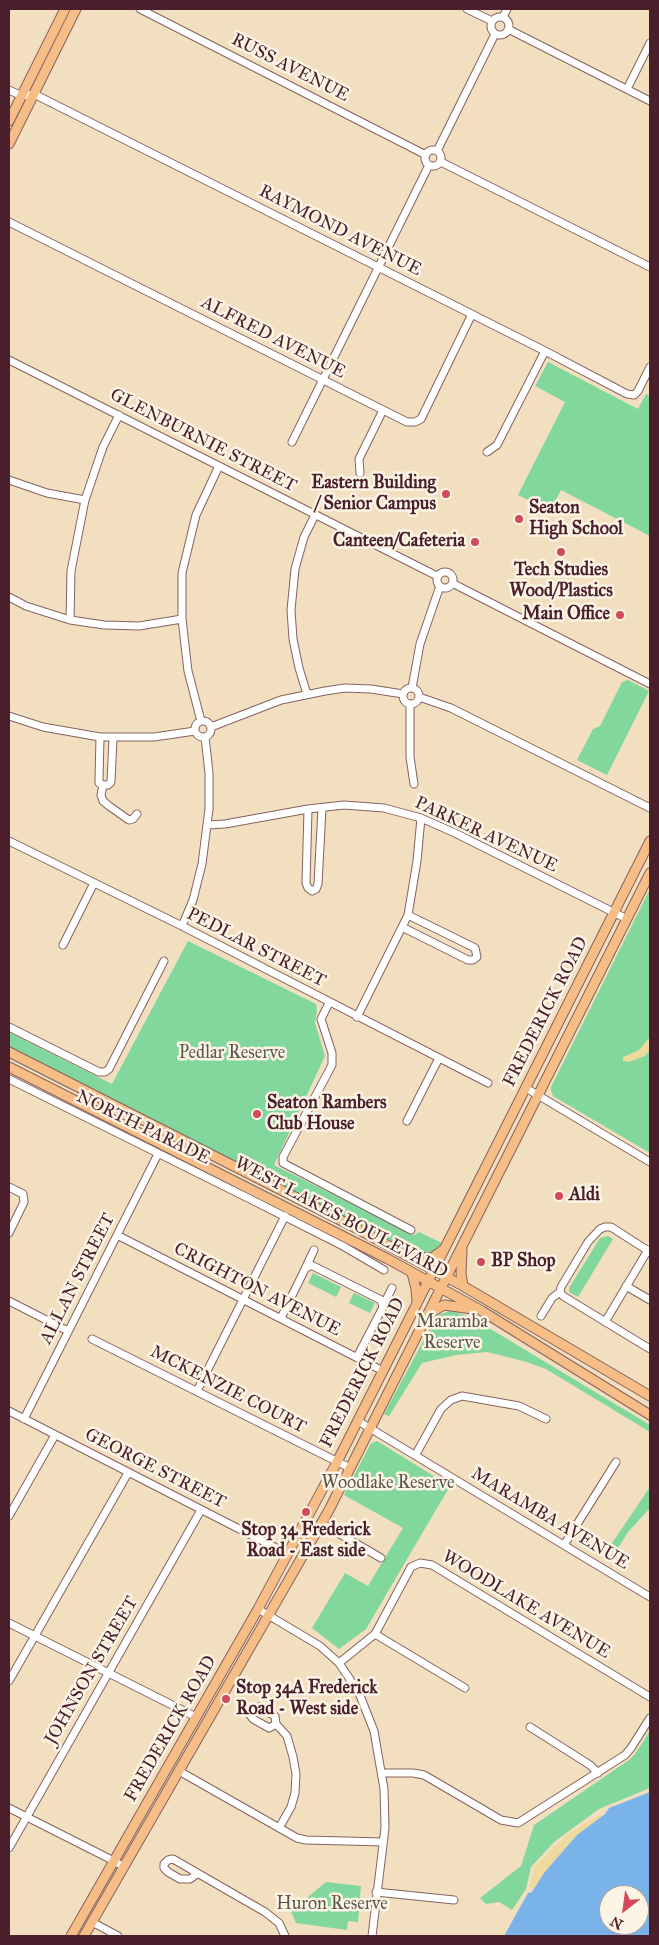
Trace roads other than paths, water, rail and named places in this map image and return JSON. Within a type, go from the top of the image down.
[{"type":"main road","points":[[9,122],[64,9]]},
{"type":"main road","points":[[9,144],[76,9]]},
{"type":"main road","name":"FREDERICK ROAD","points":[[71,1936],[258,1609],[337,1462],[650,841]]},
{"type":"main road","name":"FREDERICK ROAD","points":[[84,1936],[321,1524],[539,1096],[650,873]]},
{"type":"main road","name":"WEST LAKES BOULEVARD","points":[[9,1052],[350,1225],[463,1286],[650,1396]]},
{"type":"main road","name":"WEST LAKES BOULEVARD","points":[[9,1067],[412,1272],[482,1311],[650,1415]]},
{"type":"main road","points":[[462,1246],[461,1274],[463,1286]]},
{"type":"main road","points":[[408,1257],[432,1258],[444,1249]]},
{"type":"main road","points":[[412,1272],[417,1304]]},
{"type":"main road","points":[[428,1314],[444,1305],[482,1311]]},
{"type":"street","name":"RUSS AVENUE","points":[[140,9],[426,155]]},
{"type":"street","points":[[467,9],[492,21]]},
{"type":"street","points":[[503,17],[507,9]]},
{"type":"street","points":[[492,21],[497,17],[503,17],[508,22],[508,29]]},
{"type":"street","points":[[492,21],[492,30],[496,34],[502,34],[508,29]]},
{"type":"street","points":[[508,29],[650,101]]},
{"type":"street","points":[[437,151],[496,34]]},
{"type":"street","points":[[628,89],[650,43]]},
{"type":"street","points":[[9,90],[22,96],[34,94]]},
{"type":"street","name":"RAYMOND AVENUE","points":[[34,94],[627,394],[634,395],[638,391],[650,366]]},
{"type":"street","points":[[429,151],[437,151],[441,157],[440,162],[437,166],[429,165],[425,159],[426,155],[429,151]]},
{"type":"street","points":[[440,162],[650,267]]},
{"type":"street","points":[[292,442],[429,165]]},
{"type":"street","name":"ALFRED AVENUE","points":[[9,222],[408,422],[415,422],[421,419],[472,314]]},
{"type":"street","points":[[487,452],[497,444],[545,351]]},
{"type":"street","name":"GLENBURNIE STREET","points":[[9,360],[437,576]]},
{"type":"street","points":[[360,473],[359,459],[382,410]]},
{"type":"street","points":[[70,620],[71,571],[86,500],[103,447],[119,415]]},
{"type":"street","points":[[201,721],[188,671],[182,619],[182,573],[196,515],[219,466]]},
{"type":"street","points":[[9,480],[47,493],[86,500]]},
{"type":"street","points":[[307,694],[293,639],[291,610],[295,569],[304,537],[315,515]]},
{"type":"street","points":[[443,572],[448,572],[452,576],[452,583],[446,588],[440,586],[437,583],[437,576],[443,572]]},
{"type":"street","points":[[452,583],[650,684]]},
{"type":"street","points":[[412,688],[420,644],[440,586]]},
{"type":"street","points":[[9,597],[26,606],[70,620],[104,625],[139,626],[182,619]]},
{"type":"street","points":[[211,727],[281,700],[307,694],[345,688],[370,689],[403,694]]},
{"type":"street","points":[[412,688],[417,690],[419,697],[416,702],[410,704],[403,699],[403,694],[405,690],[412,688]]},
{"type":"street","points":[[419,697],[451,708],[650,808]]},
{"type":"street","points":[[410,704],[410,757],[414,784]]},
{"type":"street","points":[[9,716],[43,728],[100,737],[154,737],[195,731]]},
{"type":"street","points":[[195,731],[199,736],[205,737],[210,733],[211,727],[207,722],[201,721]]},
{"type":"street","points":[[195,731],[196,726],[201,721]]},
{"type":"street","points":[[100,737],[99,783],[103,785],[108,785],[111,782],[113,738]]},
{"type":"street","points":[[182,926],[193,900],[202,864],[207,825],[209,773],[205,737]]},
{"type":"street","points":[[103,785],[101,795],[103,801],[129,820],[133,819],[137,814]]},
{"type":"street","name":"PARKER AVENUE","points":[[207,825],[225,824],[308,809],[362,805],[384,808],[421,818],[455,833],[627,919]]},
{"type":"street","points":[[308,809],[306,883],[312,891],[316,889],[318,884],[322,808]]},
{"type":"street","points":[[358,1016],[408,915],[417,861],[421,818]]},
{"type":"street","name":"PEDLAR STREET","points":[[9,840],[182,926],[488,1083]]},
{"type":"street","points":[[63,945],[94,883]]},
{"type":"street","points":[[402,927],[468,960],[473,960],[477,957],[475,948],[408,915]]},
{"type":"street","points":[[9,1027],[99,1072],[105,1072],[109,1069],[164,961]]},
{"type":"street","points":[[330,1003],[322,1019],[332,1053],[332,1065],[283,1157],[283,1163],[411,1230]]},
{"type":"street","points":[[407,1120],[439,1058]]},
{"type":"street","name":"NORTH PARADE","points":[[9,1079],[285,1216],[384,1270]]},
{"type":"street","points":[[526,1088],[650,1162]]},
{"type":"street","name":"ALLAN STREET","points":[[24,1419],[158,1154]]},
{"type":"street","points":[[9,1186],[23,1194],[24,1202],[9,1233]]},
{"type":"street","points":[[197,1391],[285,1216]]},
{"type":"street","points":[[541,1316],[552,1298],[560,1292],[561,1287],[588,1242],[597,1231],[602,1228],[611,1227],[649,1251],[605,1322]]},
{"type":"street","name":"CRIGHTON AVENUE","points":[[117,1235],[383,1371]]},
{"type":"street","points":[[281,1318],[314,1250]]},
{"type":"street","points":[[369,1262],[388,1259]]},
{"type":"street","points":[[304,1269],[311,1265],[381,1300],[383,1306]]},
{"type":"street","points":[[626,1286],[650,1300]]},
{"type":"street","points":[[357,1357],[392,1288]]},
{"type":"street","points":[[560,1292],[563,1296],[650,1349]]},
{"type":"street","points":[[9,1301],[68,1331]]},
{"type":"street","name":"MCKENZIE COURT","points":[[92,1339],[350,1468]]},
{"type":"street","points":[[416,1454],[441,1408],[451,1400],[462,1396],[519,1406],[546,1419]]},
{"type":"street","name":"GEORGE STREET","points":[[9,1411],[288,1554]]},
{"type":"street","name":"MARAMBA AVENUE","points":[[358,1421],[416,1454],[650,1597]]},
{"type":"street","points":[[9,1516],[55,1435]]},
{"type":"street","points":[[564,1545],[616,1462]]},
{"type":"street","points":[[9,1680],[128,1473]]},
{"type":"street","name":"JOHNSON STREET","points":[[9,1848],[201,1510]]},
{"type":"street","points":[[321,1524],[381,1558]]},
{"type":"street","name":"WOODLAKE AVENUE","points":[[339,1663],[374,1634],[411,1567],[420,1563],[432,1565],[650,1697]]},
{"type":"street","points":[[258,1609],[320,1646],[339,1663],[359,1693],[374,1731],[382,1773],[385,1828],[372,1936]]},
{"type":"street","points":[[9,1623],[196,1717]]},
{"type":"street","points":[[374,1634],[465,1688]]},
{"type":"street","points":[[382,1773],[424,1775],[501,1820],[518,1823],[625,1755],[650,1718]]},
{"type":"street","points":[[276,1724],[287,1736],[296,1774],[296,1793],[291,1807],[279,1828]]},
{"type":"street","points":[[530,1727],[590,1765],[598,1773]]},
{"type":"street","points":[[179,1771],[297,1838],[306,1840],[383,1842]]},
{"type":"street","points":[[9,1808],[124,1867]]},
{"type":"street","points":[[197,1874],[274,1918],[284,1930],[285,1936]]},
{"type":"street","points":[[376,1892],[454,1900]]},
{"type":"street","points":[[92,1922],[118,1936]]},
{"type":"water","points":[[650,1792],[650,1936],[504,1936],[528,1893],[532,1892],[544,1873],[577,1835],[605,1814],[609,1808]]},
{"type":"place","name":"Eastern Building / Senior Campus","points":[[446,494]]},
{"type":"place","name":"Seaton High School","points":[[519,519]]},
{"type":"place","name":"Canteen/Cafeteria","points":[[475,542]]},
{"type":"place","name":"Tech Studies Wood/Plastics","points":[[561,552]]},
{"type":"place","name":"Main Office","points":[[620,615]]},
{"type":"place","name":"Seaton Rambers Club House","points":[[257,1114]]},
{"type":"place","name":"Aldi","points":[[559,1196]]},
{"type":"place","name":"BP Shop","points":[[481,1262]]},
{"type":"place","name":"Stop 34 Frederick Road - East side","points":[[306,1512]]},
{"type":"place","name":"Stop 34A Frederick Road - West side","points":[[226,1699]]},
{"type":"park label","name":"Pedlar Reserve","points":[[232,1054]]},
{"type":"park label","name":"Maramba Reserve","points":[[452,1334]]},
{"type":"park label","name":"Woodlake Reserve","points":[[388,1484]]},
{"type":"park label","name":"Huron Reserve","points":[[332,1905]]}]
